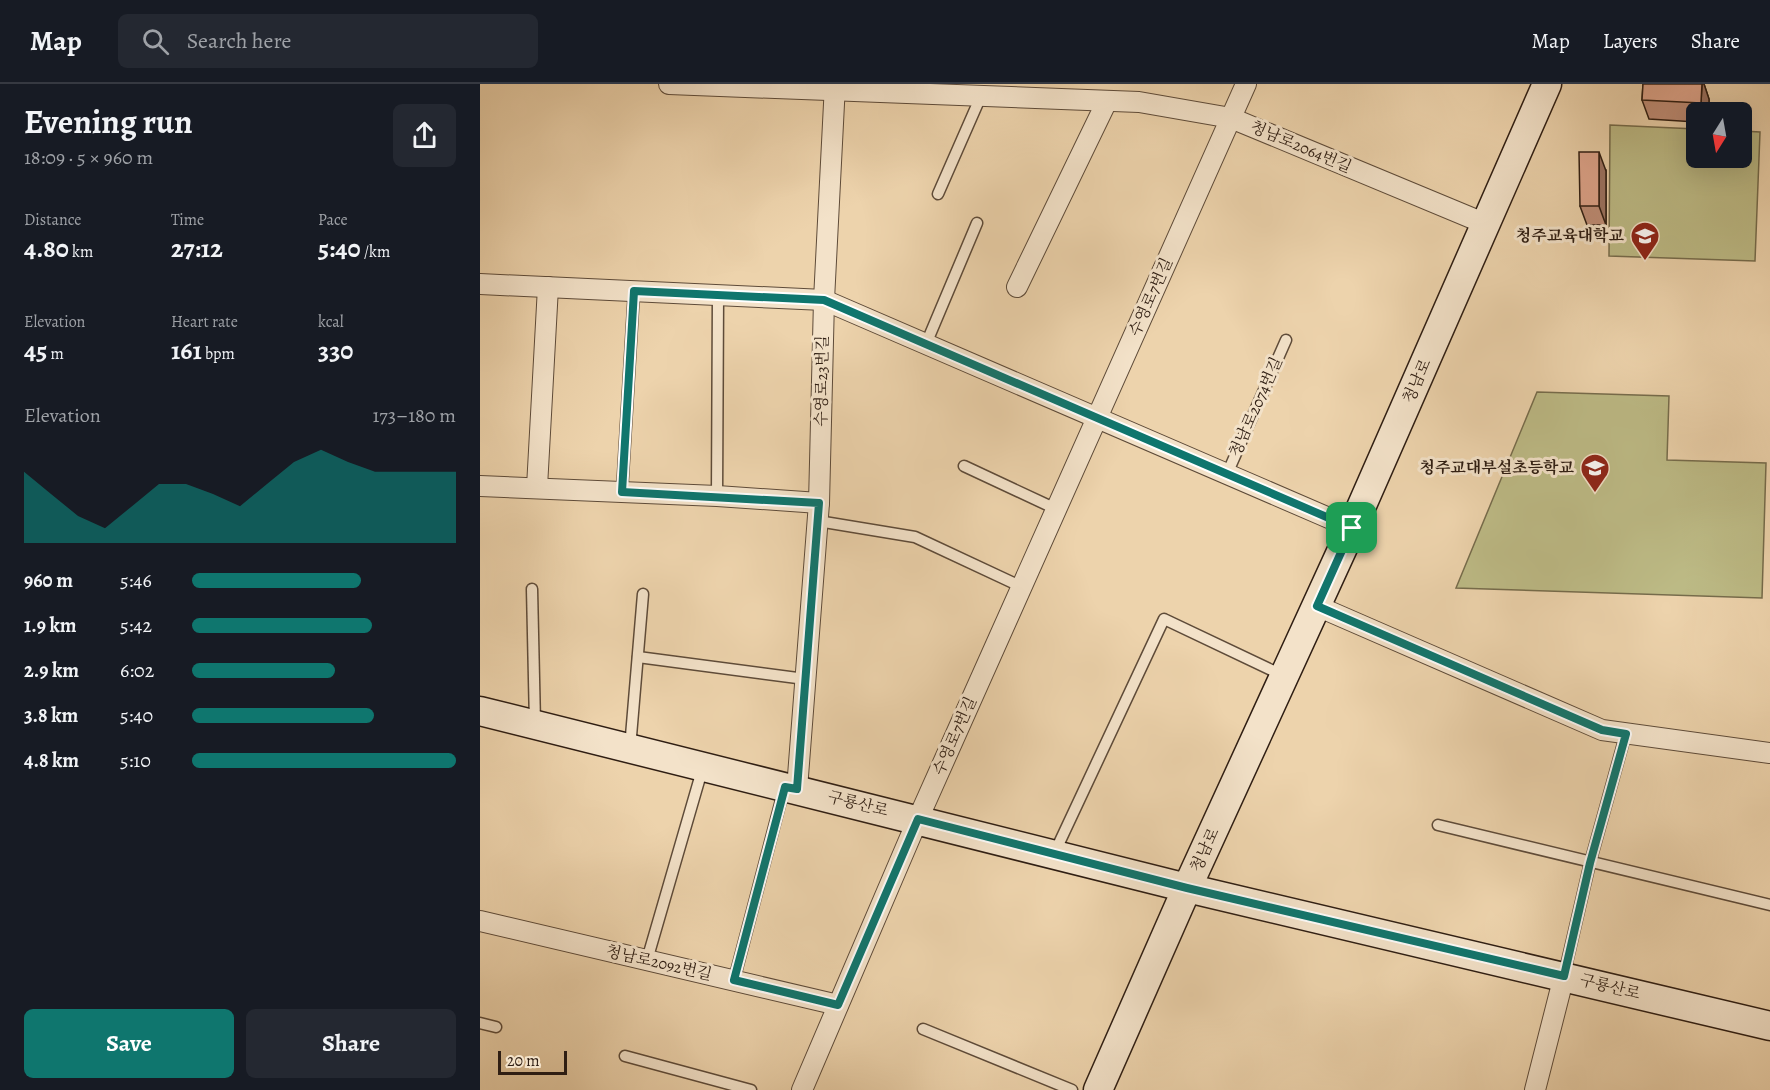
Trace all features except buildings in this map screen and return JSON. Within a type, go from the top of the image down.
[{"type":"street","name":"청남로2064번길","points":[[669,84],[835,87],[1139,102],[1231,118],[1486,224]]},
{"type":"street","points":[[1231,118],[1233,84]]},
{"type":"street","name":"수영로7번길","points":[[802,1090],[918,819],[1246,84]]},
{"type":"street","name":"청남로","points":[[1098,1090],[1187,888],[1352,528],[1546,84]]},
{"type":"street","name":"수영로23번길","points":[[791,788],[806,679],[819,512],[824,300],[835,87]]},
{"type":"street","points":[[1017,287],[1107,101]]},
{"type":"street","name":"청남로2074번길","points":[[480,284],[824,300],[1352,528]]},
{"type":"street","points":[[537,487],[548,287]]},
{"type":"street","points":[[480,486],[717,496],[819,512]]},
{"type":"street","points":[[1317,606],[1602,730],[1770,753]]},
{"type":"street","name":"구룡산로","points":[[480,711],[1187,888],[1770,1026]]},
{"type":"street","name":"청남로2092번길","points":[[480,921],[838,1005]]},
{"type":"street","points":[[1535,1090],[1564,976]]},
{"type":"lane","points":[[938,194],[981,96]]},
{"type":"lane","points":[[926,344],[977,223]]},
{"type":"lane","points":[[622,492],[634,291]]},
{"type":"lane","points":[[717,496],[718,295]]},
{"type":"lane","name":"청남로2074번길","points":[[1227,474],[1286,340]]},
{"type":"lane","points":[[964,466],[1056,509]]},
{"type":"lane","points":[[819,512],[915,537],[1022,587]]},
{"type":"lane","points":[[532,589],[535,724]]},
{"type":"lane","points":[[630,748],[644,594]]},
{"type":"lane","points":[[1054,854],[1164,619],[1285,676]]},
{"type":"lane","points":[[638,657],[806,679]]},
{"type":"lane","points":[[1564,976],[1590,863],[1626,734]]},
{"type":"lane","points":[[647,960],[703,766]]},
{"type":"lane","points":[[734,980],[791,788]]},
{"type":"lane","points":[[1438,825],[1770,905]]},
{"type":"lane","points":[[480,1023],[496,1027]]},
{"type":"lane","points":[[923,1029],[1072,1090]]},
{"type":"lane","points":[[625,1056],[751,1090]]},
{"type":"shaded area","points":[[1610,125],[1686,129],[1686,168],[1752,168],[1752,132],[1760,132],[1755,261],[1609,256]]},
{"type":"shaded area","points":[[1537,392],[1669,396],[1667,460],[1766,463],[1762,598],[1456,588]]},
{"type":"place","name":"청주교육대학교","points":[[1645,262]]},
{"type":"place","name":"청주교대부설초등학교","points":[[1595,494]]},
{"type":"route","points":[[634,291],[824,300],[1352,528],[1317,606],[1534,702],[1602,730],[1626,734],[1590,863],[1564,976],[1187,888],[918,819],[838,1005],[734,980],[785,787],[797,789],[819,503],[622,492],[634,291]]}]
